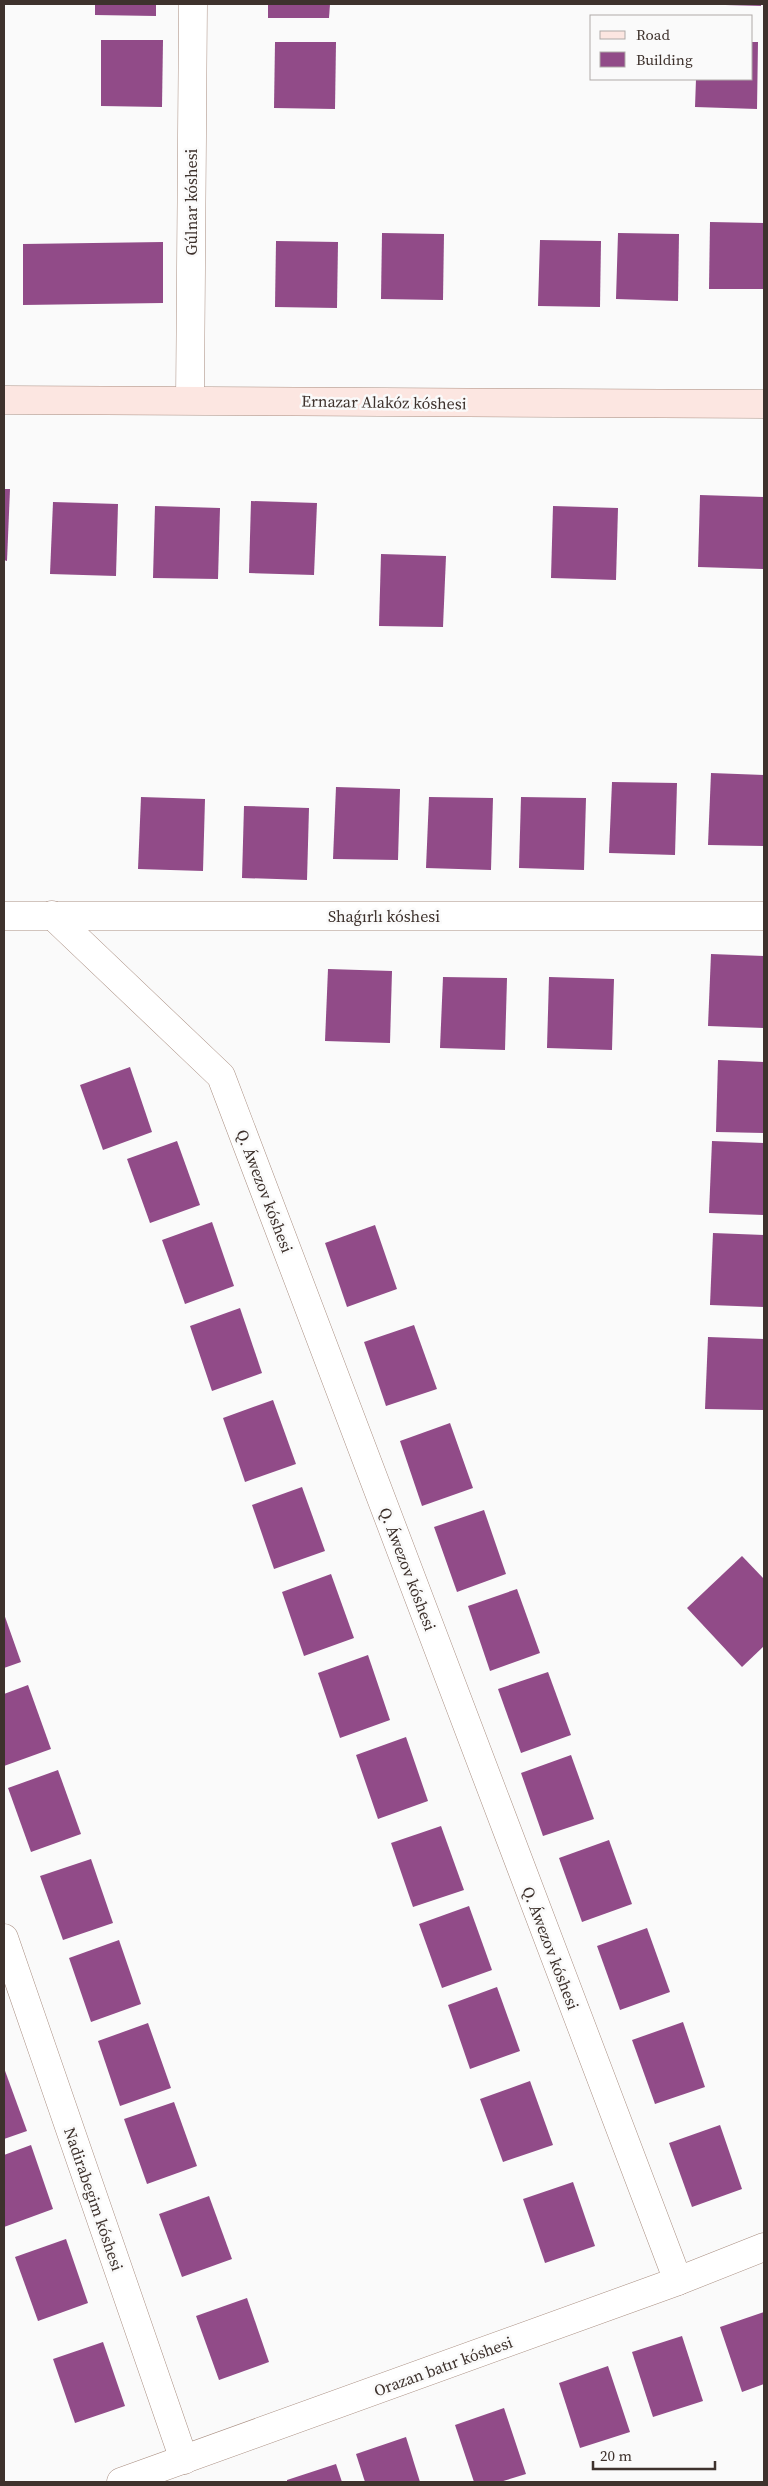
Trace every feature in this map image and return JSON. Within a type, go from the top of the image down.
[{"type":"main road","name":"Ernazar Alakóz kóshesi","points":[[4,400],[764,404]]},
{"type":"street","name":"Gúlnar kóshesi","points":[[190,400],[193,4]]},
{"type":"street","name":"Q. Áwezov kóshesi","points":[[52,915],[221,1076],[678,2282]]},
{"type":"street","name":"Shaǵırlı kóshesi","points":[[4,916],[764,916]]},
{"type":"street","name":"Nadirabegim kóshesi","points":[[4,1938],[184,2460]]},
{"type":"street","name":"Orazan batır kóshesi","points":[[121,2482],[678,2282],[764,2247]]},
{"type":"building","points":[[95,4],[156,4],[156,16],[95,15]]},
{"type":"building","points":[[268,4],[330,4],[329,18],[268,18]]},
{"type":"building","points":[[761,4],[761,6],[725,5]]},
{"type":"building","points":[[101,40],[163,40],[162,107],[101,106]]},
{"type":"building","points":[[275,42],[336,42],[335,109],[274,108]]},
{"type":"building","points":[[753,42],[758,42],[757,109],[695,107],[696,80],[753,80]]},
{"type":"building","points":[[710,222],[764,223],[764,289],[709,289]]},
{"type":"building","points":[[382,233],[444,234],[443,300],[381,299]]},
{"type":"building","points":[[618,233],[679,234],[678,301],[616,299]]},
{"type":"building","points":[[540,240],[601,241],[600,307],[538,306]]},
{"type":"building","points":[[276,241],[338,242],[337,308],[275,307]]},
{"type":"building","points":[[163,242],[163,303],[23,305],[23,244]]},
{"type":"building","points":[[4,489],[10,489],[7,561],[4,560]]},
{"type":"building","points":[[700,495],[764,497],[763,569],[698,567]]},
{"type":"building","points":[[251,501],[317,503],[314,575],[249,573]]},
{"type":"building","points":[[53,502],[118,504],[116,576],[50,574]]},
{"type":"building","points":[[155,506],[220,508],[218,579],[153,578]]},
{"type":"building","points":[[553,506],[618,508],[616,580],[551,578]]},
{"type":"building","points":[[381,554],[446,556],[443,627],[379,626]]},
{"type":"building","points":[[711,773],[764,775],[764,846],[708,845]]},
{"type":"building","points":[[612,782],[677,783],[675,855],[609,853]]},
{"type":"building","points":[[336,787],[400,789],[398,860],[333,859]]},
{"type":"building","points":[[141,797],[205,799],[203,871],[138,869]]},
{"type":"building","points":[[429,797],[493,798],[491,870],[426,868]]},
{"type":"building","points":[[521,797],[586,798],[584,870],[519,868]]},
{"type":"building","points":[[244,806],[309,808],[307,880],[242,878]]},
{"type":"building","points":[[711,954],[764,956],[764,1028],[708,1026]]},
{"type":"building","points":[[328,969],[392,971],[390,1043],[325,1041]]},
{"type":"building","points":[[443,977],[507,978],[505,1050],[440,1048]]},
{"type":"building","points":[[549,977],[614,979],[612,1050],[547,1048]]},
{"type":"building","points":[[718,1060],[764,1062],[764,1133],[716,1132]]},
{"type":"building","points":[[130,1067],[152,1132],[103,1150],[80,1085]]},
{"type":"building","points":[[177,1141],[200,1205],[150,1223],[127,1159]]},
{"type":"building","points":[[712,1141],[764,1143],[764,1215],[709,1213]]},
{"type":"building","points":[[212,1222],[234,1286],[185,1304],[162,1240]]},
{"type":"building","points":[[375,1225],[397,1289],[347,1307],[325,1243]]},
{"type":"building","points":[[713,1233],[764,1235],[764,1307],[710,1305]]},
{"type":"building","points":[[240,1308],[262,1373],[212,1391],[190,1326]]},
{"type":"building","points":[[414,1325],[437,1389],[386,1406],[364,1342]]},
{"type":"building","points":[[708,1337],[764,1339],[764,1410],[705,1409]]},
{"type":"building","points":[[273,1400],[296,1464],[245,1482],[223,1418]]},
{"type":"building","points":[[450,1423],[473,1488],[422,1506],[400,1441]]},
{"type":"building","points":[[302,1487],[325,1551],[274,1569],[252,1505]]},
{"type":"building","points":[[484,1510],[506,1574],[457,1592],[434,1527]]},
{"type":"building","points":[[742,1556],[764,1579],[764,1646],[742,1667],[687,1608]]},
{"type":"building","points":[[331,1574],[354,1638],[304,1656],[282,1592]]},
{"type":"building","points":[[517,1589],[540,1653],[490,1671],[468,1606]]},
{"type":"building","points":[[4,1614],[21,1662],[4,1668]]},
{"type":"building","points":[[368,1655],[390,1720],[340,1738],[318,1673]]},
{"type":"building","points":[[548,1672],[571,1735],[521,1753],[498,1689]]},
{"type":"building","points":[[28,1685],[51,1749],[4,1766],[4,1694]]},
{"type":"building","points":[[406,1737],[428,1801],[378,1819],[356,1755]]},
{"type":"building","points":[[571,1755],[594,1819],[543,1836],[521,1773]]},
{"type":"building","points":[[58,1770],[81,1834],[31,1852],[8,1788]]},
{"type":"building","points":[[441,1826],[464,1890],[413,1907],[391,1843]]},
{"type":"building","points":[[609,1840],[632,1904],[582,1922],[559,1858]]},
{"type":"building","points":[[91,1859],[113,1923],[63,1940],[40,1876]]},
{"type":"building","points":[[469,1906],[492,1970],[442,1988],[419,1924]]},
{"type":"building","points":[[647,1928],[670,1992],[620,2010],[597,1946]]},
{"type":"building","points":[[119,1940],[141,2004],[91,2022],[69,1958]]},
{"type":"building","points":[[497,1987],[520,2051],[470,2069],[448,2005]]},
{"type":"building","points":[[683,2022],[705,2087],[655,2104],[632,2040]]},
{"type":"building","points":[[148,2023],[171,2088],[120,2106],[98,2041]]},
{"type":"building","points":[[4,2068],[27,2131],[4,2139]]},
{"type":"building","points":[[530,2081],[553,2145],[503,2162],[480,2099]]},
{"type":"building","points":[[174,2102],[197,2166],[147,2184],[124,2119]]},
{"type":"building","points":[[720,2125],[742,2189],[692,2207],[669,2143]]},
{"type":"building","points":[[31,2145],[53,2209],[4,2227],[4,2155]]},
{"type":"building","points":[[573,2182],[595,2246],[545,2263],[523,2199]]},
{"type":"building","points":[[209,2196],[232,2259],[182,2277],[159,2214]]},
{"type":"building","points":[[66,2239],[88,2303],[38,2321],[15,2257]]},
{"type":"building","points":[[247,2298],[269,2362],[219,2380],[196,2316]]},
{"type":"building","points":[[764,2312],[764,2384],[742,2392],[720,2327]]},
{"type":"building","points":[[682,2336],[703,2401],[653,2417],[632,2352]]},
{"type":"building","points":[[103,2342],[125,2406],[75,2423],[53,2359]]},
{"type":"building","points":[[608,2366],[630,2432],[580,2448],[559,2383]]},
{"type":"building","points":[[504,2408],[526,2474],[500,2482],[474,2482],[455,2425]]},
{"type":"building","points":[[406,2437],[420,2482],[365,2482],[356,2454]]},
{"type":"building","points":[[336,2464],[342,2482],[287,2482],[287,2480]]}]
